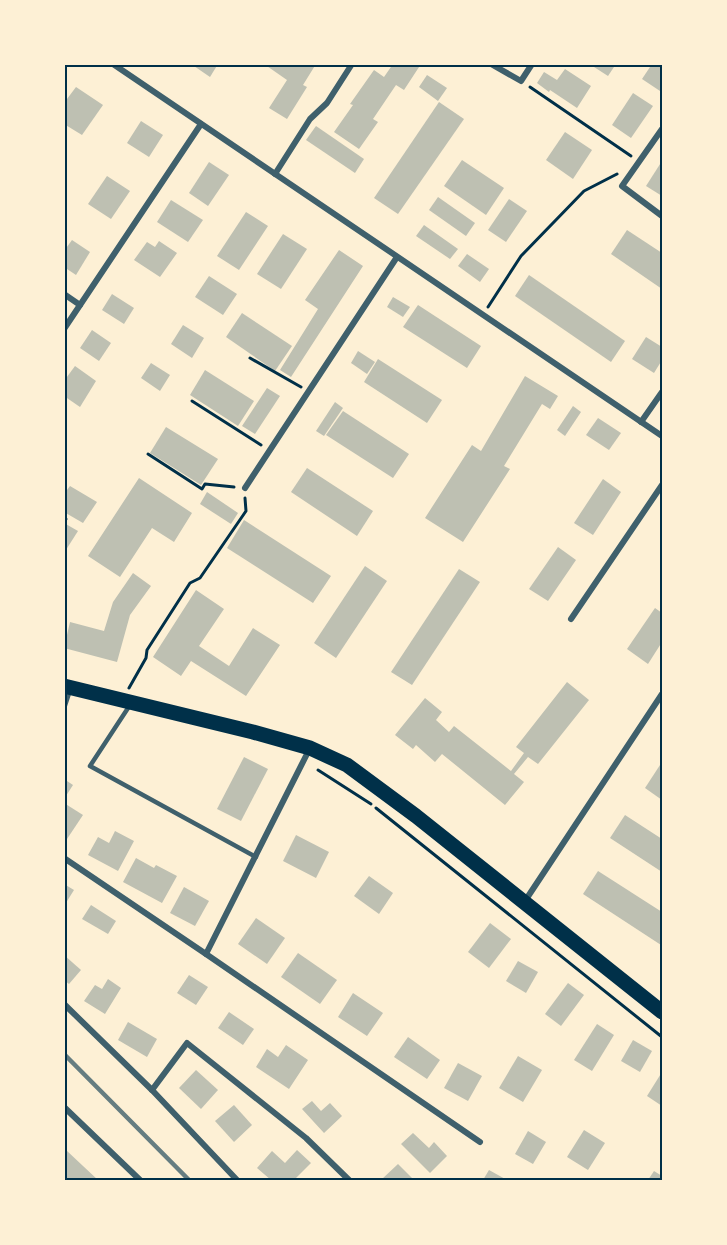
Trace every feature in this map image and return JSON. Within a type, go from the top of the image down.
[{"type":"main road","points":[[67,687],[253,732],[307,755],[347,765],[416,816],[663,1012]]},
{"type":"street","points":[[274,174],[310,119],[327,104],[352,64]]},
{"type":"street","points":[[491,64],[521,81],[532,64]]},
{"type":"street","points":[[115,65],[663,436]]},
{"type":"street","points":[[64,329],[201,124]]},
{"type":"street","points":[[663,129],[622,186],[663,216]]},
{"type":"street","points":[[245,488],[397,257]]},
{"type":"street","points":[[64,294],[80,305]]},
{"type":"street","points":[[641,422],[663,392]]},
{"type":"street","points":[[572,619],[663,485]]},
{"type":"street","points":[[64,706],[67,687]]},
{"type":"street","points":[[524,903],[663,694]]},
{"type":"street","points":[[206,954],[307,755]]},
{"type":"street","points":[[64,858],[480,1142]]},
{"type":"street","points":[[64,1004],[152,1090],[237,1180]]},
{"type":"street","points":[[152,1090],[187,1043],[306,1138],[349,1180]]},
{"type":"street","points":[[64,1107],[140,1180]]},
{"type":"lane","points":[[126,701],[90,766],[256,857]]},
{"type":"path","points":[[483,314],[521,256],[584,191],[640,162],[521,81]]},
{"type":"path","points":[[250,358],[309,392]]},
{"type":"path","points":[[192,401],[270,450]]},
{"type":"path","points":[[126,701],[146,658],[147,650],[190,583],[200,578],[246,511],[245,488],[206,484],[202,489],[148,454]]},
{"type":"path","points":[[307,755],[372,804],[663,1037]]},
{"type":"building","points":[[191,64],[218,64],[210,77]]},
{"type":"building","points":[[264,64],[316,64],[303,85],[307,87],[287,119],[269,108],[287,80]]},
{"type":"building","points":[[393,64],[421,64],[404,90],[396,85],[373,119],[378,122],[359,149],[334,132],[374,70],[384,77]]},
{"type":"building","points":[[595,64],[616,64],[608,76],[594,67]]},
{"type":"building","points":[[652,64],[662,64],[660,91],[642,79]]},
{"type":"building","points":[[565,69],[591,86],[577,108],[537,83],[544,72],[557,80]]},
{"type":"building","points":[[427,75],[447,88],[438,101],[419,87]]},
{"type":"building","points":[[76,87],[103,105],[82,135],[64,124],[64,103]]},
{"type":"building","points":[[633,93],[653,106],[631,138],[612,125]]},
{"type":"building","points":[[439,102],[464,119],[398,214],[374,198]]},
{"type":"building","points":[[141,121],[163,135],[149,157],[127,143]]},
{"type":"building","points":[[316,126],[364,159],[355,173],[306,140]]},
{"type":"building","points":[[565,132],[592,150],[573,179],[546,160]]},
{"type":"building","points":[[462,160],[504,188],[486,215],[444,186]]},
{"type":"building","points":[[662,161],[662,196],[646,186]]},
{"type":"building","points":[[209,162],[229,175],[208,206],[189,193]]},
{"type":"building","points":[[107,176],[130,191],[111,219],[88,204]]},
{"type":"building","points":[[438,197],[475,223],[466,236],[429,210]]},
{"type":"building","points":[[509,199],[527,211],[506,242],[488,230]]},
{"type":"building","points":[[171,200],[203,220],[188,242],[157,222]]},
{"type":"building","points":[[246,212],[268,226],[239,270],[217,256]]},
{"type":"building","points":[[424,225],[458,249],[450,259],[416,236]]},
{"type":"building","points":[[627,230],[662,253],[662,289],[611,254]]},
{"type":"building","points":[[283,234],[307,249],[281,289],[257,274]]},
{"type":"building","points":[[72,240],[90,252],[76,275],[64,267],[64,251]]},
{"type":"building","points":[[159,241],[177,253],[160,277],[134,260],[147,242],[155,247]]},
{"type":"building","points":[[339,250],[363,266],[291,377],[280,370],[318,309],[305,300]]},
{"type":"building","points":[[467,254],[489,269],[480,282],[458,266]]},
{"type":"building","points":[[529,275],[625,341],[611,362],[515,296]]},
{"type":"building","points":[[209,276],[237,294],[223,315],[195,297]]},
{"type":"building","points":[[112,294],[134,308],[124,324],[102,310]]},
{"type":"building","points":[[393,297],[410,307],[403,317],[387,307]]},
{"type":"building","points":[[418,305],[481,346],[467,368],[403,327]]},
{"type":"building","points":[[242,313],[292,346],[275,371],[226,337]]},
{"type":"building","points":[[183,325],[204,338],[192,358],[171,344]]},
{"type":"building","points":[[92,330],[111,343],[99,361],[80,348]]},
{"type":"building","points":[[646,337],[662,347],[662,360],[654,373],[632,359]]},
{"type":"building","points":[[358,351],[375,362],[367,374],[351,363]]},
{"type":"building","points":[[378,359],[442,400],[427,423],[364,382]]},
{"type":"building","points":[[151,363],[170,375],[160,391],[141,378]]},
{"type":"building","points":[[75,366],[96,381],[80,407],[64,396],[64,381]]},
{"type":"building","points":[[205,370],[254,401],[238,426],[190,395]]},
{"type":"building","points":[[525,376],[558,396],[550,409],[542,404],[504,466],[510,469],[463,542],[425,518],[472,445],[481,451]]},
{"type":"building","points":[[267,388],[280,396],[255,434],[242,426]]},
{"type":"building","points":[[335,402],[343,408],[324,436],[316,431]]},
{"type":"building","points":[[573,406],[581,412],[565,436],[557,430]]},
{"type":"building","points":[[343,411],[409,454],[393,478],[326,435]]},
{"type":"building","points":[[598,418],[621,433],[609,450],[586,435]]},
{"type":"building","points":[[166,427],[218,459],[201,485],[150,453]]},
{"type":"building","points":[[307,468],[373,511],[357,536],[291,492]]},
{"type":"building","points":[[139,478],[192,513],[174,542],[152,528],[120,577],[88,556]]},
{"type":"building","points":[[603,479],[621,492],[593,535],[574,523]]},
{"type":"building","points":[[70,486],[97,502],[83,523],[64,512],[64,494]]},
{"type":"building","points":[[207,492],[238,513],[231,524],[200,504]]},
{"type":"building","points":[[244,520],[331,576],[313,603],[227,548]]},
{"type":"building","points":[[64,523],[78,531],[64,553]]},
{"type":"building","points":[[558,547],[576,560],[548,601],[529,589]]},
{"type":"building","points":[[365,566],[387,581],[336,658],[314,643]]},
{"type":"building","points":[[459,569],[480,582],[412,685],[391,672]]},
{"type":"building","points":[[133,573],[151,586],[130,615],[117,662],[64,648],[70,622],[104,631],[113,602]]},
{"type":"building","points":[[196,590],[224,609],[199,646],[229,666],[253,628],[280,645],[246,696],[191,661],[181,676],[153,657]]},
{"type":"building","points":[[655,608],[662,613],[662,642],[648,664],[627,649]]},
{"type":"building","points":[[567,682],[589,700],[538,764],[528,757],[514,774],[524,782],[505,805],[442,754],[435,762],[416,745],[413,749],[395,735],[425,698],[442,712],[436,720],[449,732],[454,726],[511,771],[524,753],[516,747]]},
{"type":"building","points":[[244,757],[268,769],[241,821],[217,809]]},
{"type":"building","points":[[660,765],[662,766],[662,800],[645,788]]},
{"type":"building","points":[[64,779],[73,785],[64,799]]},
{"type":"building","points":[[64,803],[83,815],[67,839],[64,838]]},
{"type":"building","points":[[625,815],[662,839],[662,872],[610,838]]},
{"type":"building","points":[[115,831],[134,841],[118,871],[88,855],[98,837],[109,843]]},
{"type":"building","points":[[296,835],[329,852],[316,878],[283,861]]},
{"type":"building","points":[[136,858],[154,868],[156,865],[177,876],[162,903],[123,882]]},
{"type":"building","points":[[598,871],[662,912],[661,945],[583,894]]},
{"type":"building","points":[[369,876],[393,893],[379,914],[354,896]]},
{"type":"building","points":[[64,884],[74,890],[64,906]]},
{"type":"building","points":[[184,887],[209,901],[195,926],[170,913]]},
{"type":"building","points":[[91,905],[116,921],[108,934],[82,919]]},
{"type":"building","points":[[256,918],[285,938],[267,964],[238,944]]},
{"type":"building","points":[[490,923],[511,939],[489,968],[468,952]]},
{"type":"building","points":[[298,953],[337,980],[320,1004],[281,977]]},
{"type":"building","points":[[64,955],[81,970],[69,984],[64,980]]},
{"type":"building","points":[[518,961],[538,972],[526,993],[506,981]]},
{"type":"building","points":[[189,975],[208,987],[196,1005],[177,993]]},
{"type":"building","points":[[108,979],[121,988],[105,1014],[84,1001],[95,985],[102,989]]},
{"type":"building","points":[[568,983],[584,995],[561,1026],[545,1014]]},
{"type":"building","points":[[353,993],[383,1013],[367,1036],[338,1017]]},
{"type":"building","points":[[229,1012],[254,1029],[243,1045],[218,1028]]},
{"type":"building","points":[[128,1022],[157,1039],[147,1057],[118,1040]]},
{"type":"building","points":[[597,1024],[614,1035],[592,1071],[574,1060]]},
{"type":"building","points":[[408,1037],[440,1060],[427,1079],[394,1057]]},
{"type":"building","points":[[633,1040],[652,1051],[640,1072],[621,1061]]},
{"type":"building","points":[[286,1045],[308,1060],[289,1089],[256,1067],[267,1049],[278,1057]]},
{"type":"building","points":[[518,1056],[542,1070],[523,1102],[499,1088]]},
{"type":"building","points":[[458,1063],[482,1076],[468,1101],[444,1088]]},
{"type":"building","points":[[196,1070],[218,1090],[201,1109],[179,1088]]},
{"type":"building","points":[[662,1072],[662,1106],[647,1096]]},
{"type":"building","points":[[312,1101],[321,1111],[330,1103],[342,1116],[324,1133],[302,1109]]},
{"type":"building","points":[[234,1105],[252,1125],[234,1142],[215,1121]]},
{"type":"building","points":[[584,1130],[605,1143],[588,1170],[567,1157]]},
{"type":"building","points":[[528,1131],[546,1142],[533,1164],[515,1154]]},
{"type":"building","points":[[413,1133],[429,1148],[434,1142],[447,1156],[430,1173],[401,1144]]},
{"type":"building","points":[[66,1150],[98,1180],[67,1180],[64,1178],[64,1152]]},
{"type":"building","points":[[297,1150],[311,1163],[294,1180],[271,1180],[257,1168],[272,1151],[285,1163]]},
{"type":"building","points":[[398,1164],[414,1180],[381,1180]]},
{"type":"building","points":[[489,1170],[507,1180],[483,1180]]},
{"type":"building","points":[[654,1171],[662,1176],[662,1180],[648,1180]]},
{"type":"railway","points":[[64,1054],[189,1180]]}]
